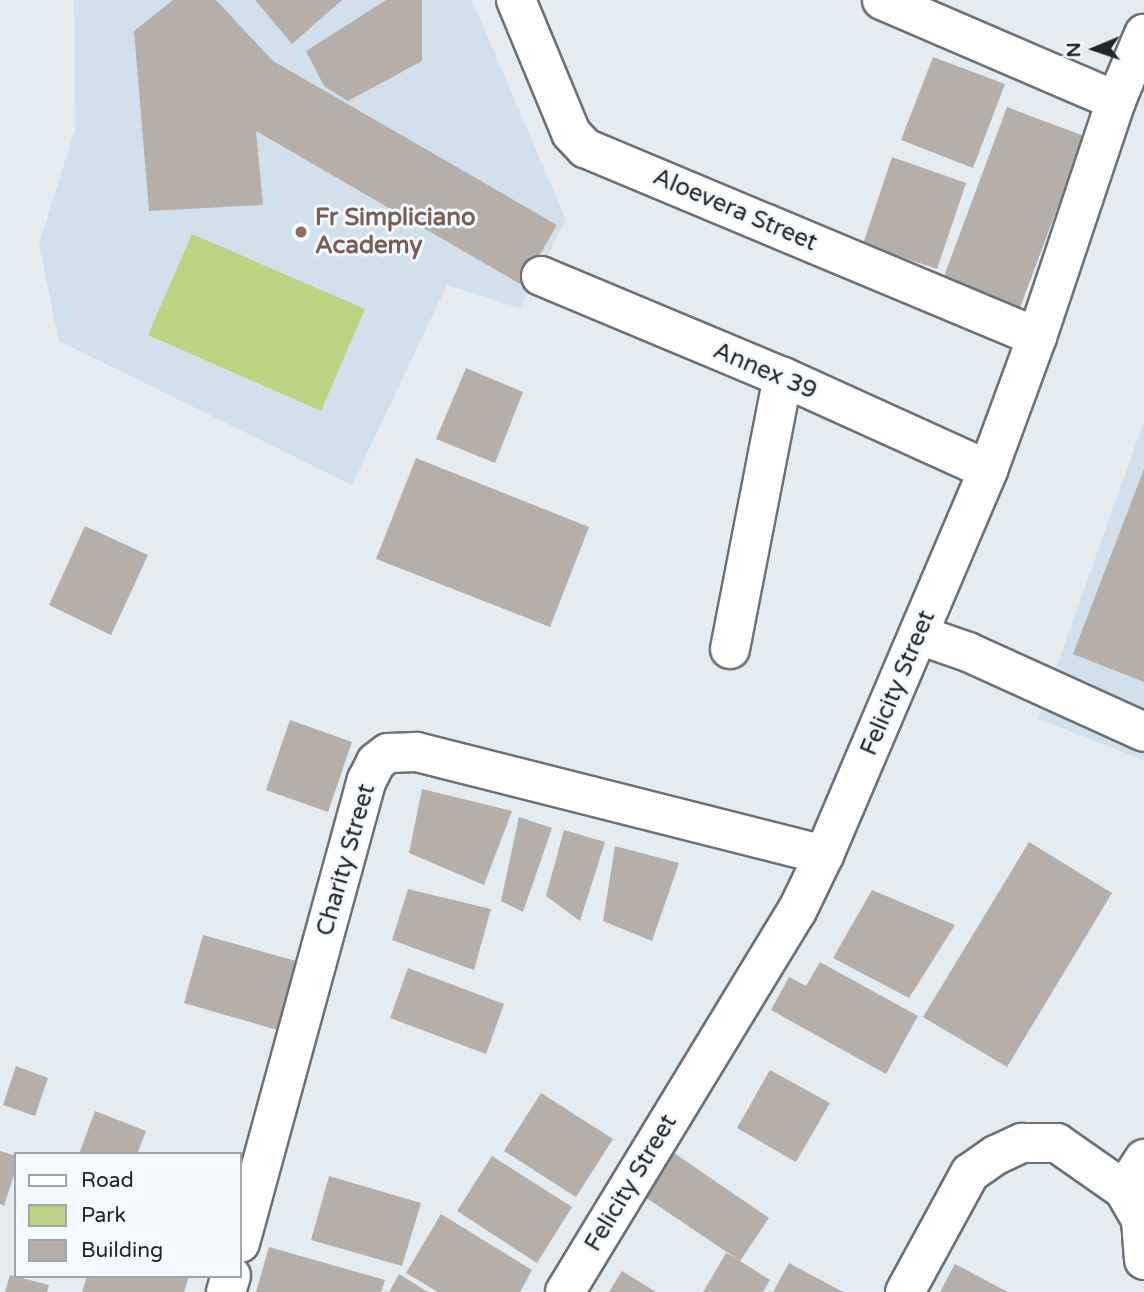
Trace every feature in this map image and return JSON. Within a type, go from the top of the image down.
[{"type":"street","name":"Aloevera Street","points":[[516,0],[571,132],[584,148],[1037,337]]},
{"type":"street","points":[[882,0],[1115,101]]},
{"type":"street","name":"Felicity Street","points":[[565,1292],[797,911],[824,855],[988,470],[1037,337],[1115,101],[1144,34]]},
{"type":"street","name":"Annex 39","points":[[541,276],[783,377],[988,470]]},
{"type":"street","points":[[730,649],[783,377]]},
{"type":"street","points":[[919,635],[968,652],[1144,732]]},
{"type":"street","name":"Charity Street","points":[[242,1236],[367,780],[376,762],[388,753],[418,752],[824,855]]},
{"type":"street","points":[[905,1292],[970,1173],[996,1155],[1022,1143],[1057,1143],[1134,1174],[1144,1260]]},
{"type":"shaded area","name":"Fr Simpliciano Academy","points":[[74,0],[472,0],[566,220],[520,308],[447,285],[352,485],[59,341],[39,244],[75,129]]},
{"type":"shaded area","points":[[1144,421],[1144,760],[1038,719]]},
{"type":"green space","points":[[192,234],[365,309],[321,411],[148,335]]},
{"type":"building","points":[[173,0],[216,0],[273,61],[557,225],[522,285],[256,131],[263,205],[149,211],[134,31]]},
{"type":"building","points":[[255,0],[342,0],[292,44]]},
{"type":"building","points":[[386,0],[422,0],[422,61],[348,101],[324,86],[306,51]]},
{"type":"building","points":[[933,57],[1005,84],[973,168],[901,140]]},
{"type":"building","points":[[1007,107],[1084,136],[1020,308],[943,279]]},
{"type":"building","points":[[892,157],[966,183],[937,269],[863,244]]},
{"type":"building","points":[[466,368],[523,392],[495,463],[436,439]]},
{"type":"building","points":[[416,458],[589,527],[550,627],[376,559]]},
{"type":"building","points":[[1144,469],[1144,682],[1073,654]]},
{"type":"building","points":[[85,526],[148,555],[111,635],[49,605]]},
{"type":"building","points":[[290,720],[352,742],[328,812],[266,790]]},
{"type":"building","points":[[422,789],[512,811],[484,885],[409,853]]},
{"type":"building","points":[[519,817],[552,828],[523,912],[501,901]]},
{"type":"building","points":[[564,830],[605,842],[580,921],[546,896]]},
{"type":"building","points":[[1029,842],[1112,893],[1007,1067],[923,1017]]},
{"type":"building","points":[[615,846],[679,863],[652,941],[603,921]]},
{"type":"building","points":[[408,889],[491,909],[474,970],[392,940]]},
{"type":"building","points":[[872,890],[955,925],[909,998],[833,958]]},
{"type":"building","points":[[203,935],[307,964],[288,1033],[184,1003]]},
{"type":"building","points":[[820,962],[918,1016],[886,1074],[771,1010],[789,977],[806,986]]},
{"type":"building","points":[[408,968],[504,1004],[486,1054],[390,1018]]},
{"type":"building","points":[[16,1066],[48,1078],[35,1116],[3,1105]]},
{"type":"building","points":[[770,1070],[830,1103],[796,1162],[737,1128]]},
{"type":"building","points":[[541,1093],[613,1139],[576,1197],[504,1151]]},
{"type":"building","points":[[95,1111],[146,1131],[138,1152],[80,1152]]},
{"type":"building","points":[[0,1151],[14,1155],[14,1175],[4,1206],[0,1204]]},
{"type":"building","points":[[674,1153],[769,1218],[740,1261],[770,1280],[763,1292],[703,1292],[726,1253],[737,1259],[645,1197]]},
{"type":"building","points":[[492,1156],[572,1207],[537,1263],[457,1211]]},
{"type":"building","points":[[329,1176],[421,1203],[402,1266],[311,1240]]},
{"type":"building","points":[[441,1214],[532,1270],[520,1292],[438,1292],[406,1273]]},
{"type":"building","points":[[269,1247],[385,1280],[381,1292],[256,1292]]},
{"type":"building","points":[[789,1263],[843,1292],[773,1292]]},
{"type":"building","points":[[955,1264],[1008,1292],[940,1292]]},
{"type":"building","points":[[622,1271],[656,1292],[609,1292]]},
{"type":"building","points":[[399,1274],[428,1292],[389,1292]]},
{"type":"building","points":[[10,1275],[49,1285],[47,1292],[5,1292]]},
{"type":"building","points":[[86,1278],[188,1278],[184,1292],[82,1292]]},
{"type":"place","name":"Fr Simpliciano Academy","points":[[301,232]]}]
